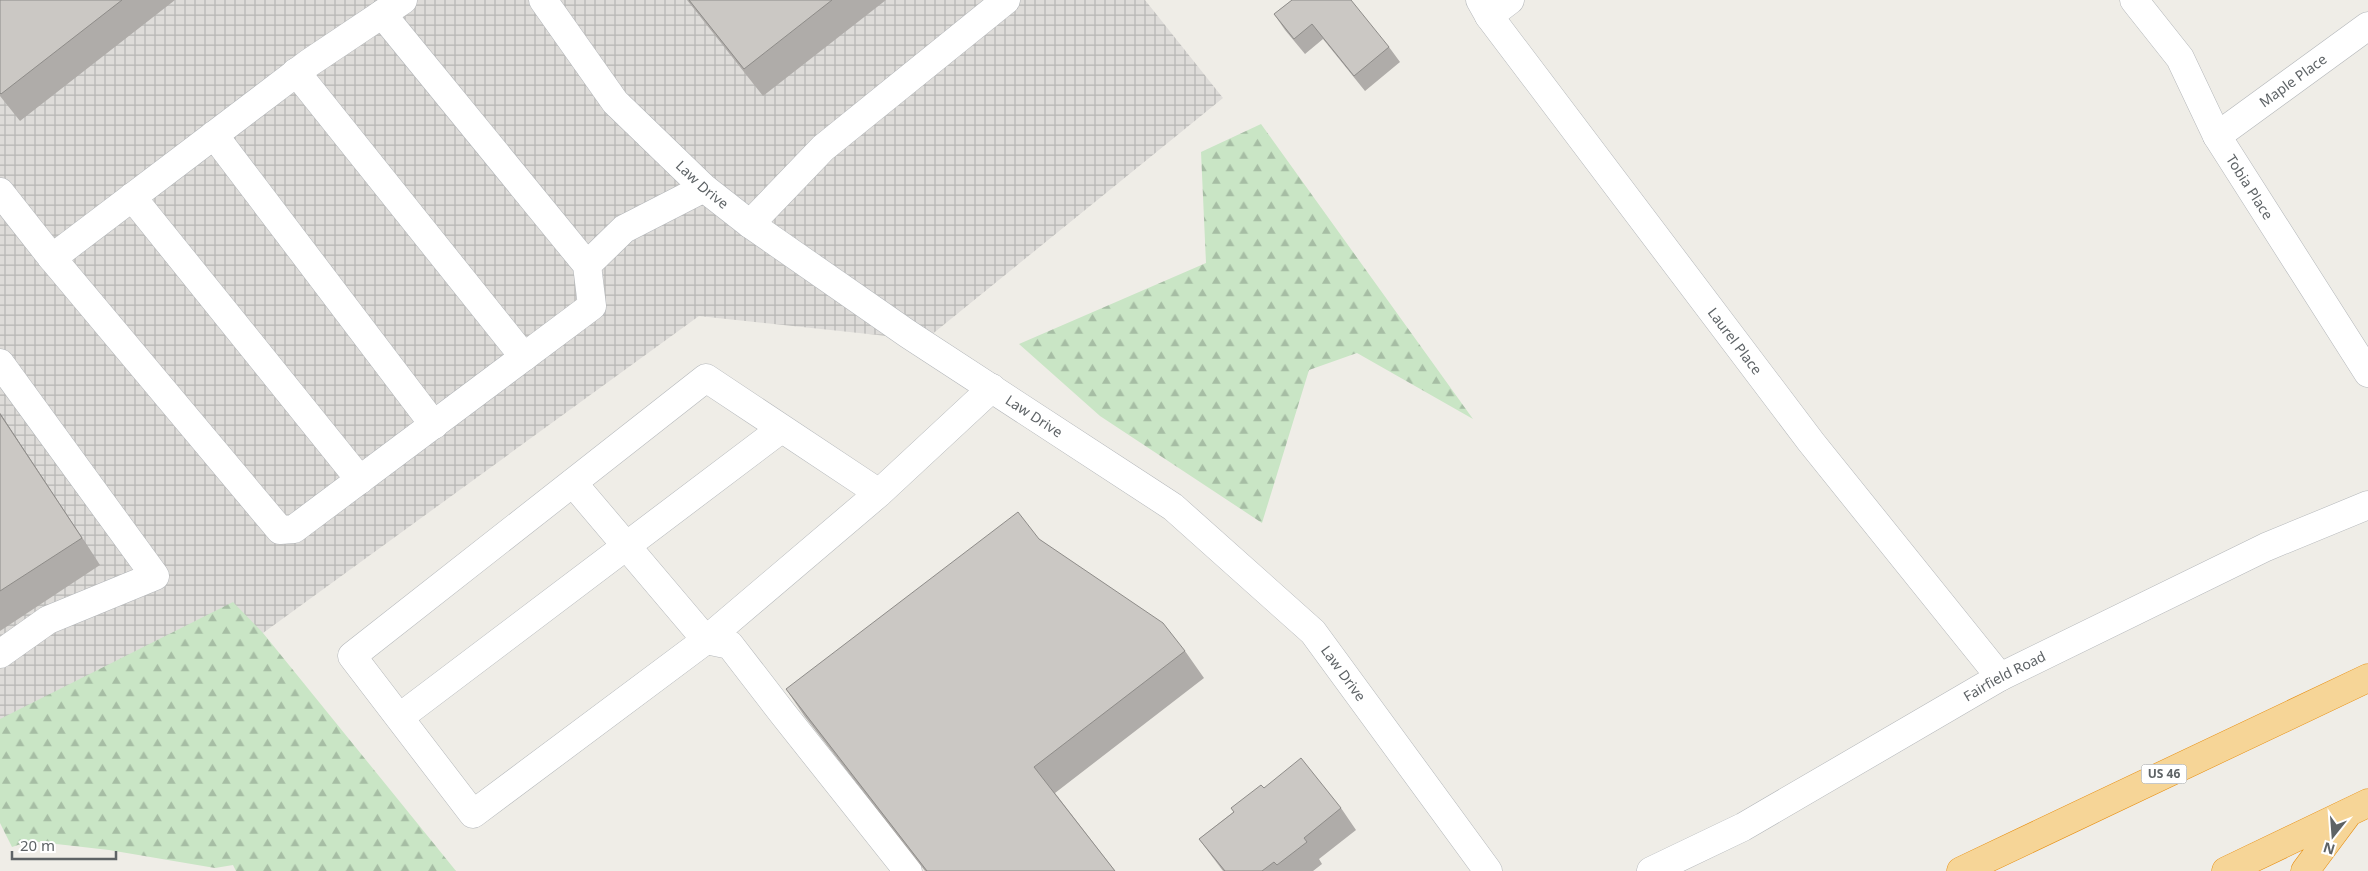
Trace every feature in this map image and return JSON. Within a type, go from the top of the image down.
[{"type":"highway","name":"US 46","points":[[1961,871],[2368,678]]},
{"type":"highway","points":[[2226,871],[2358,807]]},
{"type":"highway","points":[[2305,871],[2358,807]]},
{"type":"street","name":"Law Drive","points":[[543,0],[615,102],[704,188],[750,224],[908,334],[1173,507],[1313,632],[1488,871]]},
{"type":"street","points":[[750,224],[823,148],[1006,0]]},
{"type":"street","points":[[1484,8],[1510,0]]},
{"type":"street","name":"Tobia Place","points":[[2134,0],[2180,58],[2217,136],[2368,373]]},
{"type":"street","points":[[0,192],[52,258],[280,530],[294,529],[592,306],[587,265],[393,7],[296,72],[52,258]]},
{"type":"street","name":"Laurel Place","points":[[1484,8],[1811,442],[2000,677]]},
{"type":"street","name":"Maple Place","points":[[2217,136],[2368,26]]},
{"type":"street","points":[[296,72],[524,357]]},
{"type":"street","points":[[214,135],[434,425]]},
{"type":"street","points":[[587,265],[624,229],[704,188]]},
{"type":"street","points":[[132,197],[360,480]]},
{"type":"street","points":[[0,363],[155,576],[48,620],[0,654]]},
{"type":"street","points":[[879,493],[706,378],[352,656],[473,814],[706,640],[879,493],[992,388]]},
{"type":"street","points":[[400,717],[781,429]]},
{"type":"street","points":[[573,483],[706,640],[730,644],[908,871]]},
{"type":"street","name":"Fairfield Road","points":[[1652,871],[1743,827],[2000,677],[2266,547],[2368,505]]},
{"type":"shaded area","points":[[0,0],[1145,0],[1223,98],[925,340],[699,316],[263,633],[0,720]]},
{"type":"green space","points":[[1261,124],[1473,419],[1357,353],[1309,370],[1262,523],[1100,416],[1019,344],[1206,263],[1201,152]]},
{"type":"green space","points":[[233,602],[263,633],[456,871],[236,871],[233,865],[215,868],[109,850],[30,841],[12,847],[0,823],[0,719]]},
{"type":"building","points":[[0,0],[122,0],[1,94]]},
{"type":"building","points":[[689,0],[832,0],[744,69]]},
{"type":"building","points":[[1292,0],[1351,0],[1389,47],[1354,76],[1312,24],[1294,39],[1274,14]]},
{"type":"building","points":[[0,414],[82,538],[0,591]]},
{"type":"building","points":[[1018,512],[1039,539],[1163,623],[1185,651],[1034,767],[1115,871],[927,871],[786,689]]},
{"type":"building","points":[[1301,758],[1341,808],[1304,838],[1307,842],[1277,865],[1274,862],[1262,871],[1225,871],[1199,839],[1234,812],[1231,808],[1261,785],[1264,788]]}]
